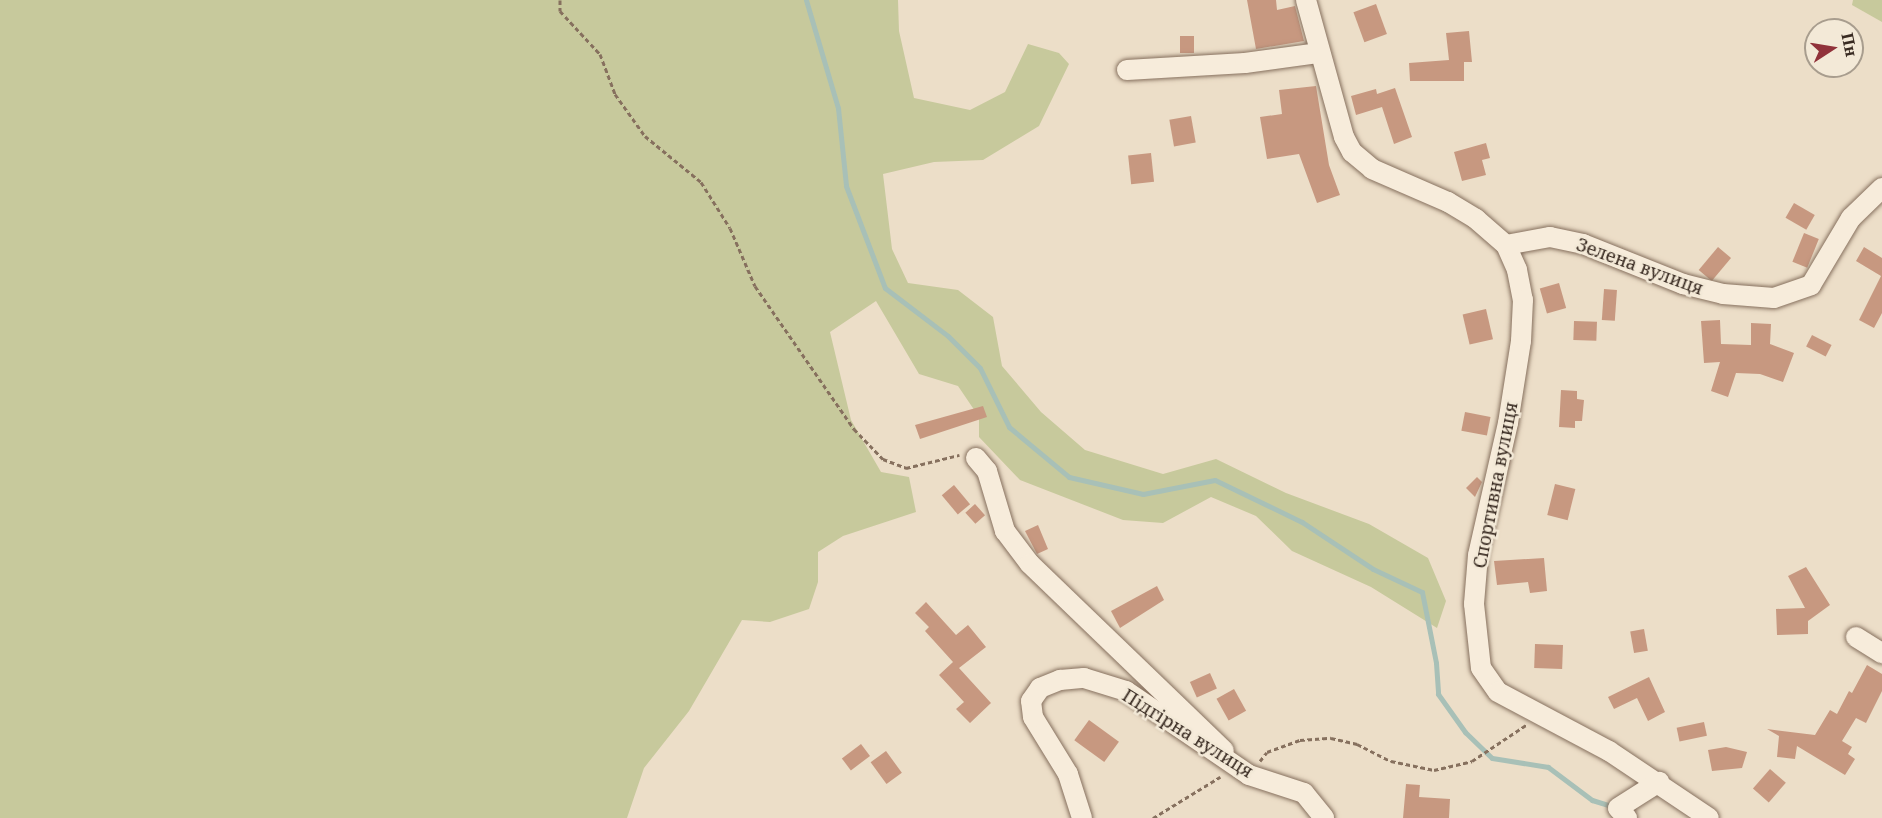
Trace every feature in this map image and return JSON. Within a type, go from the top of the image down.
[{"type":"street","points":[[1306,0],[1344,137],[1352,152],[1372,169],[1448,202],[1506,246]]},
{"type":"street","points":[[1128,70],[1245,63],[1319,52]]},
{"type":"street","name":"Зелена вулиця","points":[[1506,246],[1550,237],[1583,244],[1683,284],[1723,294],[1774,297],[1811,285],[1851,218],[1882,188]]},
{"type":"street","name":"Спортивна вулиця","points":[[1506,246],[1517,270],[1523,300],[1521,341],[1508,423],[1478,555],[1474,604],[1481,668],[1498,692],[1659,782],[1709,818]]},
{"type":"street","points":[[976,458],[987,471],[1005,531],[1030,564],[1244,770]]},
{"type":"street","points":[[1856,637],[1882,653]]},
{"type":"street","name":"Підгірна вулиця","points":[[1082,818],[1068,774],[1033,717],[1031,701],[1040,688],[1060,681],[1084,678],[1126,691],[1213,753],[1244,770],[1304,794],[1324,818]]},
{"type":"street","points":[[1627,818],[1618,808],[1659,782]]},
{"type":"path","points":[[560,0],[560,11],[600,54],[615,94],[645,136],[701,182],[730,228],[755,286],[854,429],[883,459],[906,468],[960,455],[976,458]]},
{"type":"path","points":[[1153,818],[1244,770],[1267,752],[1300,740],[1331,738],[1357,744],[1390,761],[1434,770],[1472,761],[1523,730]]},
{"type":"green space","points":[[0,0],[898,0],[899,31],[914,98],[970,110],[1005,92],[1028,44],[1059,53],[1069,64],[1039,126],[983,160],[934,162],[883,174],[892,249],[908,283],[958,290],[993,317],[1002,366],[1041,412],[1085,450],[1163,474],[1216,459],[1286,493],[1369,524],[1428,558],[1446,601],[1437,628],[1371,587],[1292,551],[1256,516],[1211,497],[1163,523],[1123,520],[1020,480],[979,437],[979,417],[958,386],[919,374],[876,301],[830,332],[851,420],[881,472],[909,477],[916,512],[843,536],[818,552],[818,582],[809,609],[770,622],[742,620],[689,711],[644,768],[627,818],[0,818]]},
{"type":"green space","points":[[1853,0],[1882,0],[1882,22],[1852,5]]},
{"type":"building","points":[[1247,0],[1276,0],[1277,10],[1295,6],[1304,41],[1256,49]]},
{"type":"building","points":[[1376,4],[1387,34],[1364,42],[1353,12]]},
{"type":"building","points":[[1469,31],[1472,62],[1464,62],[1464,81],[1410,81],[1409,63],[1449,60],[1446,33]]},
{"type":"building","points":[[1180,36],[1194,36],[1194,53],[1180,53]]},
{"type":"building","points":[[1316,86],[1329,165],[1340,195],[1317,203],[1299,154],[1267,159],[1260,117],[1282,114],[1279,90]]},
{"type":"building","points":[[1395,88],[1412,137],[1394,144],[1382,107],[1356,115],[1351,96],[1376,89],[1377,94]]},
{"type":"building","points":[[1191,116],[1196,143],[1174,146],[1169,120]]},
{"type":"building","points":[[1486,143],[1490,158],[1482,160],[1486,175],[1462,181],[1454,152]]},
{"type":"building","points":[[1151,153],[1154,182],[1131,184],[1128,155]]},
{"type":"building","points":[[1794,203],[1815,215],[1806,230],[1786,218]]},
{"type":"building","points":[[1804,233],[1819,239],[1807,268],[1792,262]]},
{"type":"building","points":[[1718,247],[1731,258],[1712,281],[1699,270]]},
{"type":"building","points":[[1864,247],[1882,258],[1882,313],[1874,328],[1859,320],[1881,276],[1856,261]]},
{"type":"building","points":[[1559,283],[1566,308],[1547,314],[1540,289]]},
{"type":"building","points":[[1604,289],[1617,290],[1615,321],[1602,320]]},
{"type":"building","points":[[1486,309],[1493,339],[1470,345],[1463,314]]},
{"type":"building","points":[[1720,320],[1721,344],[1751,345],[1751,323],[1771,324],[1770,344],[1794,353],[1783,382],[1760,374],[1736,373],[1728,397],[1711,391],[1720,362],[1704,363],[1701,321]]},
{"type":"building","points":[[1574,321],[1597,322],[1596,341],[1573,340]]},
{"type":"building","points":[[1812,335],[1832,345],[1826,357],[1806,347]]},
{"type":"building","points":[[1561,390],[1577,391],[1577,399],[1584,400],[1582,421],[1575,421],[1575,428],[1559,427]]},
{"type":"building","points":[[983,406],[987,417],[920,439],[915,425]]},
{"type":"building","points":[[1465,412],[1491,417],[1487,436],[1461,431]]},
{"type":"building","points":[[1477,477],[1482,482],[1475,497],[1466,488]]},
{"type":"building","points":[[1555,484],[1575,489],[1568,520],[1547,515]]},
{"type":"building","points":[[954,485],[970,504],[958,514],[942,495]]},
{"type":"building","points":[[975,504],[985,515],[975,524],[965,513]]},
{"type":"building","points":[[1038,525],[1048,549],[1037,554],[1025,531]]},
{"type":"building","points":[[1544,558],[1547,591],[1530,593],[1528,582],[1497,585],[1494,561]]},
{"type":"building","points":[[1806,567],[1830,605],[1808,621],[1808,634],[1777,635],[1776,609],[1805,608],[1788,576]]},
{"type":"building","points":[[1157,586],[1164,600],[1120,628],[1111,611]]},
{"type":"building","points":[[926,602],[956,635],[968,625],[986,647],[959,668],[991,703],[970,723],[956,709],[964,702],[939,675],[953,662],[925,631],[929,627],[915,613]]},
{"type":"building","points":[[1644,629],[1648,651],[1634,653],[1630,631]]},
{"type":"building","points":[[1535,644],[1563,645],[1562,669],[1534,668]]},
{"type":"building","points":[[1867,665],[1882,674],[1882,691],[1866,723],[1856,718],[1842,741],[1852,747],[1848,754],[1855,759],[1845,775],[1797,746],[1795,759],[1777,757],[1779,736],[1767,729],[1815,735],[1830,710],[1837,714],[1849,691],[1852,693]]},
{"type":"building","points":[[1210,673],[1217,689],[1197,697],[1190,682]]},
{"type":"building","points":[[1649,677],[1665,712],[1648,721],[1637,698],[1614,709],[1608,697]]},
{"type":"building","points":[[1234,689],[1246,711],[1229,721],[1217,699]]},
{"type":"building","points":[[1089,720],[1119,742],[1104,762],[1074,740]]},
{"type":"building","points":[[1704,722],[1707,736],[1680,742],[1677,728]]},
{"type":"building","points":[[861,744],[870,756],[851,770],[842,758]]},
{"type":"building","points":[[1726,747],[1747,752],[1742,768],[1712,771],[1708,750]]},
{"type":"building","points":[[886,751],[902,773],[886,784],[871,762]]},
{"type":"building","points":[[1770,769],[1786,783],[1769,802],[1753,789]]},
{"type":"building","points":[[1406,784],[1420,785],[1419,797],[1450,799],[1449,818],[1403,818]]},
{"type":"waterway","points":[[806,0],[838,108],[846,186],[885,288],[948,336],[980,368],[1009,427],[1069,477],[1143,494],[1215,480],[1302,522],[1373,569],[1422,592],[1436,663],[1438,694],[1465,732],[1492,758],[1548,767],[1592,800],[1615,807]]}]
